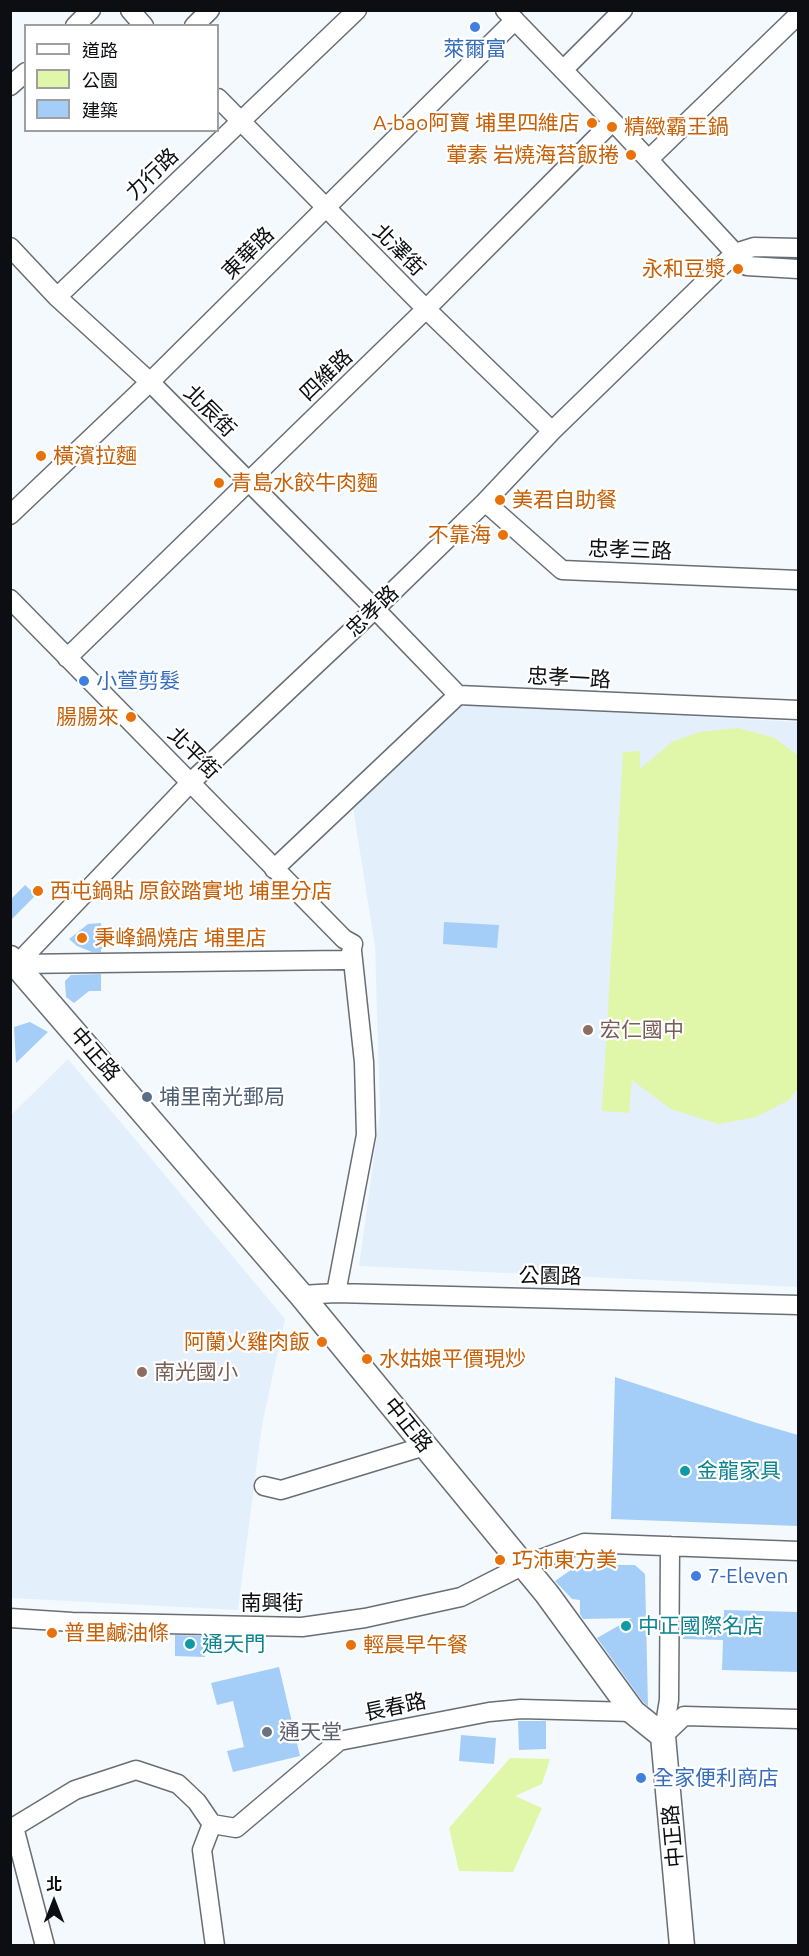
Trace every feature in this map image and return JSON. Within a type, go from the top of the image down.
[{"type":"main road","name":"中正路","points":[[13,964],[301,1295],[548,1594],[633,1712],[663,1736],[682,1946]]},
{"type":"street","points":[[77,24],[91,10]]},
{"type":"street","points":[[130,10],[142,24]]},
{"type":"street","points":[[196,24],[210,10]]},
{"type":"street","name":"力行路","points":[[57,297],[357,10]]},
{"type":"street","points":[[563,70],[623,10]]},
{"type":"street","points":[[510,15],[649,159],[747,267],[798,268]]},
{"type":"street","name":"東華路","points":[[10,515],[150,382],[325,207],[510,15]]},
{"type":"street","points":[[649,159],[798,15]]},
{"type":"street","points":[[10,86],[24,74]]},
{"type":"street","name":"北澤街","points":[[219,99],[426,309],[552,431]]},
{"type":"street","name":"四維路","points":[[68,658],[426,309],[612,122]]},
{"type":"street","name":"北辰街","points":[[10,247],[57,297],[150,382],[375,609]]},
{"type":"street","points":[[735,253],[754,248],[798,248]]},
{"type":"street","name":"忠孝路","points":[[13,964],[191,782],[375,609],[485,502],[552,431],[735,253]]},
{"type":"street","name":"忠孝三路","points":[[485,502],[562,570],[798,580]]},
{"type":"street","name":"北平街","points":[[10,599],[348,945]]},
{"type":"street","points":[[274,869],[458,695],[375,609]]},
{"type":"street","name":"忠孝一路","points":[[458,695],[798,710]]},
{"type":"street","points":[[13,964],[344,960],[350,957],[348,945]]},
{"type":"street","points":[[336,1293],[366,1136],[364,1062],[348,945]]},
{"type":"street","name":"公園路","points":[[301,1295],[336,1293],[798,1305]]},
{"type":"street","points":[[264,1486],[281,1490],[425,1446]]},
{"type":"street","name":"南興街","points":[[10,1618],[72,1622],[302,1627],[365,1618],[461,1597],[524,1565],[584,1543],[798,1551]]},
{"type":"street","points":[[663,1736],[669,1700],[670,1546]]},
{"type":"street","name":"長春路","points":[[212,1824],[236,1828],[339,1741],[489,1712],[521,1709],[633,1712]]},
{"type":"street","points":[[663,1736],[684,1716],[798,1719]]},
{"type":"street","points":[[45,1946],[12,1826],[75,1790],[136,1770],[178,1784],[197,1802],[212,1824],[202,1850],[215,1946]]},
{"type":"shaded area","name":"宏仁國中","points":[[464,704],[798,722],[798,1287],[359,1266],[380,1113],[375,947],[353,808]]},
{"type":"shaded area","name":"南光國小","points":[[68,1059],[285,1319],[262,1425],[238,1610],[11,1598],[11,1115]]},
{"type":"green space","points":[[738,728],[775,738],[798,756],[798,1088],[789,1100],[756,1117],[719,1124],[671,1109],[632,1080],[629,1113],[602,1111],[623,752],[640,751],[640,769],[672,742],[699,732]]},
{"type":"green space","points":[[510,1758],[550,1759],[542,1784],[515,1796],[542,1808],[513,1872],[459,1871],[449,1828]]},
{"type":"building","points":[[25,885],[36,895],[10,921],[10,900]]},
{"type":"building","points":[[444,922],[499,925],[497,948],[443,944]]},
{"type":"building","points":[[101,923],[103,949],[101,952],[92,952],[77,946],[69,939],[88,924]]},
{"type":"building","points":[[101,974],[101,991],[89,991],[74,1003],[66,997],[65,981],[71,975]]},
{"type":"building","points":[[30,1022],[48,1032],[16,1063],[14,1027]]},
{"type":"building","name":"金龍家具","points":[[615,1377],[798,1435],[798,1526],[611,1519]]},
{"type":"building","name":"中正國際名店","points":[[607,1565],[635,1565],[645,1574],[648,1706],[597,1638],[632,1618],[583,1619],[580,1614],[580,1600],[572,1599],[555,1581],[575,1567],[607,1567]]},
{"type":"building","points":[[724,1610],[798,1612],[798,1672],[722,1670],[723,1640],[683,1639],[682,1618],[724,1617]]},
{"type":"building","name":"通天門","points":[[175,1635],[206,1636],[205,1657],[175,1656]]},
{"type":"building","name":"通天堂","points":[[279,1667],[300,1756],[233,1772],[227,1751],[244,1747],[233,1701],[217,1705],[211,1683]]},
{"type":"building","points":[[518,1721],[546,1721],[546,1749],[519,1750]]},
{"type":"building","points":[[461,1735],[496,1738],[494,1764],[459,1761]]},
{"type":"place","name":"萊爾富","points":[[475,27]]},
{"type":"place","name":"A-bao阿寶 埔里四維店","points":[[592,123]]},
{"type":"place","name":"精緻霸王鍋","points":[[612,127]]},
{"type":"place","name":"葷素 岩燒海苔飯捲","points":[[631,155]]},
{"type":"place","name":"永和豆漿","points":[[738,269]]},
{"type":"place","name":"橫濱拉麵","points":[[41,456]]},
{"type":"place","name":"青島水餃牛肉麵","points":[[219,483]]},
{"type":"place","name":"美君自助餐","points":[[500,500]]},
{"type":"place","name":"不靠海","points":[[503,535]]},
{"type":"place","name":"小萱剪髮","points":[[84,681]]},
{"type":"place","name":"腸腸來","points":[[131,717]]},
{"type":"place","name":"西屯鍋貼 原餃踏實地 埔里分店","points":[[38,891]]},
{"type":"place","name":"秉峰鍋燒店 埔里店","points":[[82,938]]},
{"type":"place","name":"宏仁國中","points":[[588,1030]]},
{"type":"place","name":"埔里南光郵局","points":[[147,1097]]},
{"type":"place","name":"阿蘭火雞肉飯","points":[[322,1342]]},
{"type":"place","name":"水姑娘平價現炒","points":[[367,1359]]},
{"type":"place","name":"南光國小","points":[[142,1372]]},
{"type":"place","name":"金龍家具","points":[[685,1471]]},
{"type":"place","name":"巧沛東方美","points":[[500,1560]]},
{"type":"place","name":"7-Eleven","points":[[696,1576]]},
{"type":"place","name":"中正國際名店","points":[[626,1626]]},
{"type":"place","name":"普里鹹油條","points":[[52,1633]]},
{"type":"place","name":"通天門","points":[[190,1644]]},
{"type":"place","name":"輕晨早午餐","points":[[351,1645]]},
{"type":"place","name":"通天堂","points":[[267,1732]]},
{"type":"place","name":"全家便利商店","points":[[641,1778]]}]
